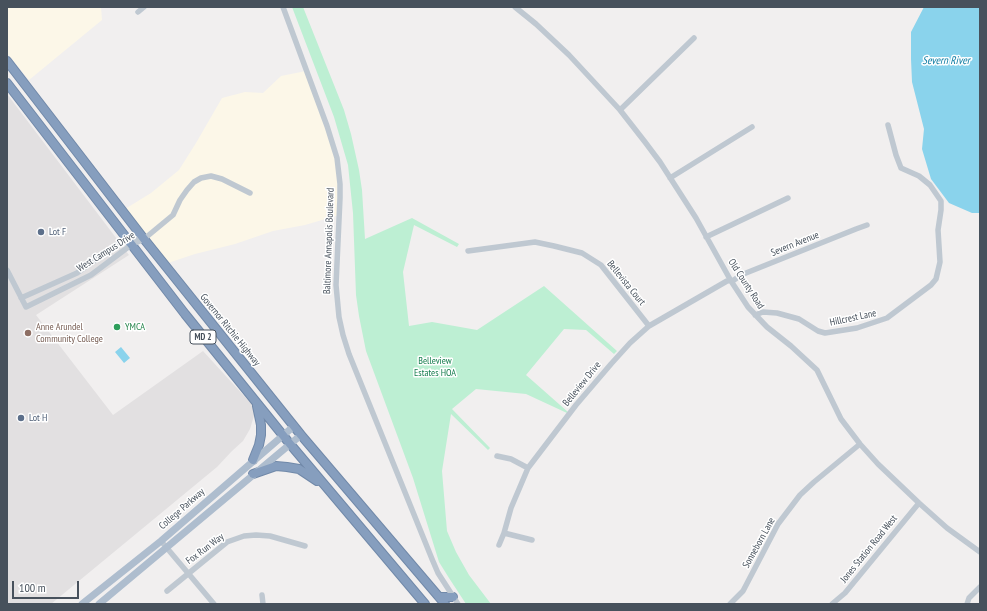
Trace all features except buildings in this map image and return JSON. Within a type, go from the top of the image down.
[{"type":"highway","name":"Governor Ritchie Highway","points":[[7,62],[144,239],[301,435],[445,604]]},
{"type":"highway","name":"MD 2","points":[[7,83],[185,314],[290,444],[425,603]]},
{"type":"highway","points":[[253,460],[259,446],[261,435],[261,420],[256,402]]},
{"type":"highway","points":[[253,474],[276,466],[292,467],[308,474],[328,488]]},
{"type":"highway","points":[[439,597],[456,601]]},
{"type":"main road","name":"College Parkway","points":[[82,604],[161,540],[294,426]]},
{"type":"main road","name":"College Parkway","points":[[99,604],[301,435]]},
{"type":"street","points":[[138,12],[144,7]]},
{"type":"street","name":"Baltimore Annapolis Boulevard","points":[[283,7],[327,126],[337,158],[340,198],[336,285],[339,317],[343,335],[349,354],[432,559],[438,573],[456,601]]},
{"type":"street","name":"Old County Road","points":[[515,7],[554,41],[620,110],[649,147],[696,218],[731,281],[748,307],[817,370],[841,419],[860,444],[919,504],[947,528],[980,552]]},
{"type":"street","points":[[620,110],[694,38]]},
{"type":"street","name":"Hillcrest Lane","points":[[755,315],[763,312],[784,315],[799,319],[818,331],[825,333],[857,328],[887,318],[931,285],[936,279],[939,269],[940,256],[938,222],[941,210],[941,201],[930,185],[919,176],[901,168],[888,125]]},
{"type":"street","points":[[670,178],[752,127]]},
{"type":"street","points":[[144,239],[173,215],[180,200],[187,190],[194,182],[201,178],[212,176],[222,179],[250,193]]},
{"type":"street","points":[[706,237],[788,198]]},
{"type":"street","name":"Severn Avenue","points":[[731,281],[771,263],[867,225]]},
{"type":"street","name":"West Campus Drive","points":[[21,298],[77,273],[126,238],[144,239]]},
{"type":"street","name":"West Campus Drive","points":[[7,270],[26,307],[91,275],[131,245],[144,239]]},
{"type":"street","name":"Bellevista Court","points":[[468,251],[535,242],[582,253],[601,265],[649,326]]},
{"type":"street","name":"Belleview Drive","points":[[499,545],[511,508],[528,468],[576,405],[611,364],[630,343],[649,326],[727,281],[731,281]]},
{"type":"street","name":"Sonneborn Lane","points":[[730,604],[743,591],[778,524],[800,495],[860,444]]},
{"type":"street","points":[[497,456],[511,459],[528,468]]},
{"type":"street","name":"Jones Station Road West","points":[[832,604],[845,593],[919,504]]},
{"type":"street","points":[[504,533],[532,540]]},
{"type":"street","name":"Fox Run Way","points":[[167,591],[227,542],[244,536],[270,536],[305,546]]},
{"type":"street","points":[[161,540],[214,604]]},
{"type":"street","points":[[967,604],[970,598],[980,587]]},
{"type":"street","points":[[262,594],[263,604]]},
{"type":"shaded area","points":[[7,7],[101,7],[102,20],[29,80],[7,53]]},
{"type":"shaded area","points":[[306,71],[337,158],[339,215],[305,225],[273,231],[235,244],[195,254],[168,263],[125,209],[151,193],[179,170],[222,98],[245,92],[263,93],[281,76]]},
{"type":"shaded area","name":"Anne Arundel Community College","points":[[7,94],[129,255],[36,315],[113,415],[203,351],[256,409],[250,429],[243,441],[217,467],[51,604],[7,604]]},
{"type":"green space","name":"Belleview Estates HOA","points":[[292,7],[303,7],[344,110],[359,170],[362,190],[365,239],[412,218],[459,244],[457,247],[414,225],[403,272],[409,326],[432,322],[477,330],[544,286],[617,351],[614,354],[586,330],[564,329],[526,375],[568,412],[567,413],[526,394],[476,389],[452,409],[490,448],[488,450],[451,414],[442,471],[447,531],[456,552],[469,575],[491,604],[466,604],[439,562],[413,478],[366,351],[356,295],[353,213],[348,165],[334,117]]},
{"type":"water","name":"Severn River","points":[[924,7],[980,7],[980,213],[972,213],[949,203],[931,179],[922,149],[924,129],[912,82],[911,32]]},
{"type":"water","points":[[121,347],[130,358],[124,363],[115,352]]},
{"type":"place","name":"Lot F","points":[[41,232]]},
{"type":"place","name":"YMCA","points":[[117,327]]},
{"type":"place","name":"Anne Arundel Community College","points":[[28,333]]},
{"type":"place","name":"Lot H","points":[[21,418]]}]
